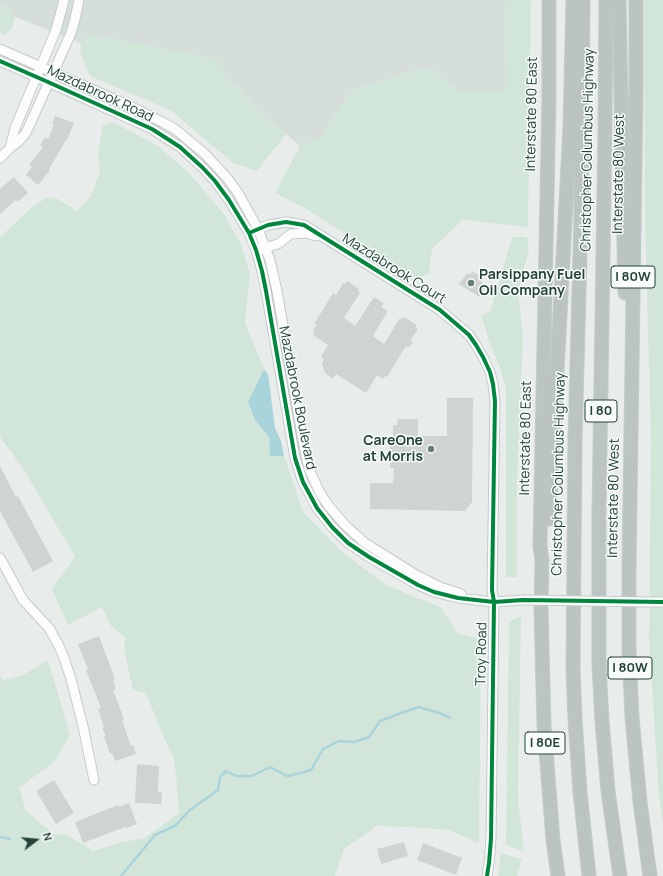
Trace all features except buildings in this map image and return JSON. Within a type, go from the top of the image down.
[{"type":"highway","name":"Interstate 80 East","points":[[549,0],[540,546],[542,560],[541,609],[544,725],[553,840],[558,876]]},
{"type":"highway","points":[[542,560],[548,546],[570,128],[573,0]]},
{"type":"highway","name":"Christopher Columbus Highway","points":[[583,0],[581,217],[575,439],[573,670],[579,777],[590,876]]},
{"type":"highway","name":"Christopher Columbus Highway","points":[[606,0],[599,511],[599,666],[608,792],[620,876]]},
{"type":"highway","points":[[619,0],[626,352],[631,458]]},
{"type":"highway","name":"Interstate 80 West","points":[[636,0],[629,652],[631,710],[640,802],[650,876]]},
{"type":"street","points":[[10,148],[15,128],[56,30],[64,0]]},
{"type":"street","points":[[0,158],[26,133],[70,33],[79,0]]},
{"type":"street","name":"Mazdabrook Road","points":[[0,49],[142,111],[175,129],[205,154],[228,179],[238,193],[266,247]]},
{"type":"street","name":"Mazdabrook Road","points":[[0,61],[152,129],[180,147],[215,181],[229,200],[249,233],[256,250]]},
{"type":"street","points":[[0,144],[10,148]]},
{"type":"street","name":"Mazdabrook Court","points":[[249,233],[268,225],[286,222],[304,225],[440,310],[469,335],[480,351],[490,372],[495,401],[492,590],[494,602]]},
{"type":"street","name":"Mazdabrook Court","points":[[256,250],[278,244],[291,234],[305,233],[326,239]]},
{"type":"street","name":"Mazdabrook Boulevard","points":[[266,247],[278,291],[300,425],[309,469],[328,505],[344,525],[365,543],[416,575],[440,587],[494,602]]},
{"type":"street","name":"Mazdabrook Boulevard","points":[[256,250],[266,291],[295,458],[303,482],[317,508],[332,527],[348,543],[369,557],[418,585],[434,592],[458,598],[494,602]]},
{"type":"street","points":[[0,558],[23,600],[49,628],[59,646],[72,679],[94,780]]},
{"type":"street","name":"Troy Road","points":[[487,876],[491,839],[494,602],[523,600],[663,602]]},
{"type":"shaded area","points":[[0,0],[505,0],[506,90],[456,90],[434,70],[416,70],[352,91],[319,139],[300,146],[261,113],[238,87],[226,79],[92,35],[81,43],[15,17],[9,9],[0,4]]},
{"type":"green space","points":[[505,0],[531,0],[528,227],[463,220],[432,249],[429,274],[416,279],[305,208],[275,193],[300,146],[319,139],[352,91],[416,70],[434,70],[456,90],[506,90]]},
{"type":"green space","points":[[644,0],[663,0],[663,823],[659,797],[649,638],[651,441],[645,216]]},
{"type":"green space","points":[[0,4],[9,9],[15,17],[12,29],[4,35],[0,33]]},
{"type":"green space","points":[[92,35],[220,59],[226,79],[238,87],[261,113],[286,134],[257,171],[233,163],[170,110],[90,76],[80,53],[81,43]]},
{"type":"green space","points":[[113,122],[158,146],[189,173],[224,214],[241,244],[250,275],[245,323],[264,369],[248,402],[255,420],[269,437],[270,455],[284,456],[303,512],[342,552],[386,585],[440,607],[458,633],[481,640],[479,843],[449,830],[377,826],[344,849],[335,876],[0,876],[0,676],[3,680],[23,675],[48,660],[70,735],[55,761],[19,788],[26,811],[55,835],[66,834],[93,851],[123,842],[145,838],[179,813],[173,756],[163,736],[146,693],[133,690],[124,649],[125,637],[111,626],[102,607],[68,625],[52,589],[75,557],[24,470],[0,437],[0,237],[31,208],[47,197],[58,199],[77,211],[91,196],[100,171],[98,152],[103,125]]},
{"type":"green space","points":[[512,237],[527,237],[529,249],[518,292],[523,336],[517,485],[517,577],[506,577],[506,388],[481,315],[490,312]]},
{"type":"green space","points":[[521,616],[518,798],[524,852],[506,845],[509,622]]},
{"type":"green space","points":[[501,853],[522,859],[517,876],[498,876]]},
{"type":"water","points":[[264,369],[268,374],[275,428],[281,441],[284,456],[270,456],[269,437],[255,420],[248,402]]},
{"type":"waterway","points":[[121,876],[155,835],[175,826],[190,810],[218,790],[220,777],[226,771],[236,776],[252,776],[270,767],[287,776],[301,773],[311,770],[323,749],[339,741],[354,742],[369,737],[380,721],[404,712],[419,707],[450,718]]},
{"type":"waterway","points":[[0,837],[10,839]]},
{"type":"cycle path","points":[[0,61],[152,129],[180,147],[203,168],[229,200],[249,233],[262,271],[295,458],[303,482],[317,508],[332,527],[348,543],[369,557],[418,585],[434,592],[458,598],[494,602],[523,600],[663,602]]},
{"type":"cycle path","points":[[249,233],[268,225],[286,222],[304,225],[440,310],[469,335],[483,357],[490,372],[495,401],[492,590],[494,602],[491,839],[487,876]]},
{"type":"place","name":"Parsippany Fuel Oil Company","points":[[471,283]]},
{"type":"place","name":"CareOne at Morris","points":[[431,449]]}]
